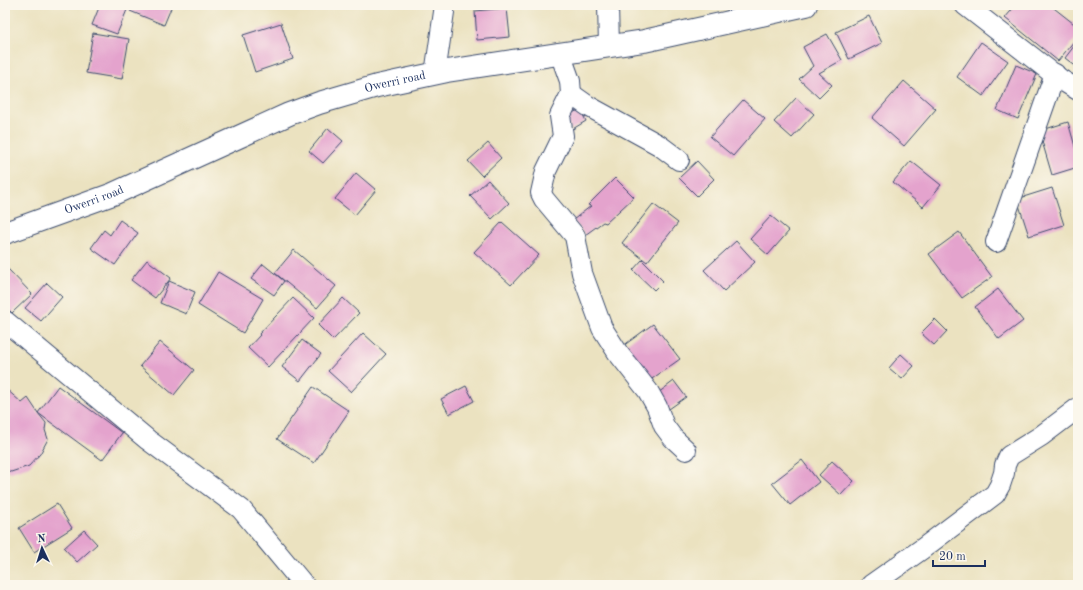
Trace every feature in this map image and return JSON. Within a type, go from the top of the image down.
[{"type":"main road","name":"Owerri road","points":[[5,233],[113,194],[289,114],[319,103],[377,86],[435,74],[644,41],[806,5]]},
{"type":"street","points":[[435,74],[445,5]]},
{"type":"street","points":[[608,5],[609,46]]},
{"type":"street","points":[[965,5],[1078,90]]},
{"type":"street","points":[[560,54],[570,81],[571,94],[560,116],[563,136],[546,171],[541,193],[544,199],[575,236],[582,273],[602,328],[618,353],[648,391],[657,407],[664,426],[673,438],[686,450]]},
{"type":"street","points":[[996,242],[1055,74]]},
{"type":"street","points":[[571,94],[588,106],[659,145],[679,160]]},
{"type":"street","points":[[5,321],[148,440],[241,509],[304,585]]},
{"type":"street","points":[[871,585],[995,494],[1000,485],[1009,456],[1041,436],[1078,408]]},
{"type":"building","points":[[100,5],[129,5],[117,34],[92,25]]},
{"type":"building","points":[[133,5],[164,5],[171,8],[164,25],[130,11]]},
{"type":"building","points":[[1016,5],[1050,5],[1078,27],[1078,36],[1058,61],[1005,18]]},
{"type":"building","points":[[507,8],[510,37],[477,40],[475,11]]},
{"type":"building","points":[[869,16],[882,43],[849,59],[836,32]]},
{"type":"building","points":[[281,23],[293,59],[255,72],[243,35]]},
{"type":"building","points":[[93,33],[129,39],[122,79],[86,73]]},
{"type":"building","points":[[827,34],[842,60],[819,73],[832,85],[819,98],[799,79],[813,66],[803,47]]},
{"type":"building","points":[[1078,41],[1078,68],[1065,58]]},
{"type":"building","points":[[981,42],[1008,61],[983,96],[957,77]]},
{"type":"building","points":[[1016,65],[1037,74],[1018,119],[997,110]]},
{"type":"building","points":[[904,81],[936,109],[904,146],[872,118]]},
{"type":"building","points":[[796,98],[814,114],[792,138],[774,122]]},
{"type":"building","points":[[743,100],[765,119],[733,156],[710,137]]},
{"type":"building","points":[[580,109],[586,121],[571,130],[565,117]]},
{"type":"building","points":[[1068,122],[1078,157],[1078,167],[1052,175],[1039,131]]},
{"type":"building","points":[[328,128],[343,141],[323,163],[309,151]]},
{"type":"building","points":[[488,143],[501,158],[482,176],[468,161]]},
{"type":"building","points":[[697,161],[714,179],[697,196],[679,178]]},
{"type":"building","points":[[911,161],[941,185],[923,207],[893,182]]},
{"type":"building","points":[[356,173],[376,190],[355,215],[335,199]]},
{"type":"building","points":[[615,178],[634,197],[606,223],[603,222],[585,235],[573,220],[591,206],[588,205]]},
{"type":"building","points":[[488,180],[509,203],[492,219],[470,196]]},
{"type":"building","points":[[1052,188],[1064,225],[1029,236],[1017,199]]},
{"type":"building","points":[[653,204],[678,223],[647,262],[622,243]]},
{"type":"building","points":[[771,216],[789,231],[768,255],[750,239]]},
{"type":"building","points":[[120,220],[138,233],[115,265],[91,248],[104,230],[110,235]]},
{"type":"building","points":[[502,222],[539,255],[511,285],[474,252]]},
{"type":"building","points":[[959,232],[992,277],[962,298],[929,254]]},
{"type":"building","points":[[736,241],[755,262],[724,291],[704,270]]},
{"type":"building","points":[[294,250],[336,286],[317,308],[275,273]]},
{"type":"building","points":[[147,260],[171,278],[155,298],[131,280]]},
{"type":"building","points":[[642,260],[663,281],[654,290],[633,270]]},
{"type":"building","points":[[263,264],[284,281],[274,295],[251,279]]},
{"type":"building","points":[[8,269],[32,294],[12,313],[5,306],[5,272]]},
{"type":"building","points":[[218,272],[263,299],[243,333],[198,305]]},
{"type":"building","points":[[169,281],[195,292],[186,314],[160,303]]},
{"type":"building","points":[[47,283],[62,297],[41,321],[25,308]]},
{"type":"building","points":[[998,289],[1023,321],[999,339],[975,307]]},
{"type":"building","points":[[293,298],[314,318],[268,367],[248,348]]},
{"type":"building","points":[[343,298],[359,313],[333,340],[318,325]]},
{"type":"building","points":[[935,319],[947,331],[934,345],[921,333]]},
{"type":"building","points":[[653,324],[680,359],[649,381],[623,346]]},
{"type":"building","points":[[363,333],[386,354],[351,392],[328,371]]},
{"type":"building","points":[[302,340],[321,354],[300,381],[282,367]]},
{"type":"building","points":[[160,342],[194,370],[174,395],[140,366]]},
{"type":"building","points":[[901,354],[914,366],[902,379],[889,368]]},
{"type":"building","points":[[674,381],[686,397],[669,409],[658,393]]},
{"type":"building","points":[[58,386],[122,433],[102,460],[38,413]]},
{"type":"building","points":[[466,386],[474,401],[449,414],[441,399]]},
{"type":"building","points":[[313,387],[349,411],[314,463],[277,439]]},
{"type":"building","points":[[5,388],[22,403],[28,398],[46,423],[45,430],[48,439],[40,454],[29,466],[11,472],[5,469]]},
{"type":"building","points":[[802,460],[819,482],[790,505],[772,483]]},
{"type":"building","points":[[832,461],[854,481],[841,495],[819,475]]},
{"type":"building","points":[[57,504],[72,528],[34,552],[19,528]]},
{"type":"building","points":[[84,530],[97,544],[77,562],[64,548]]}]
